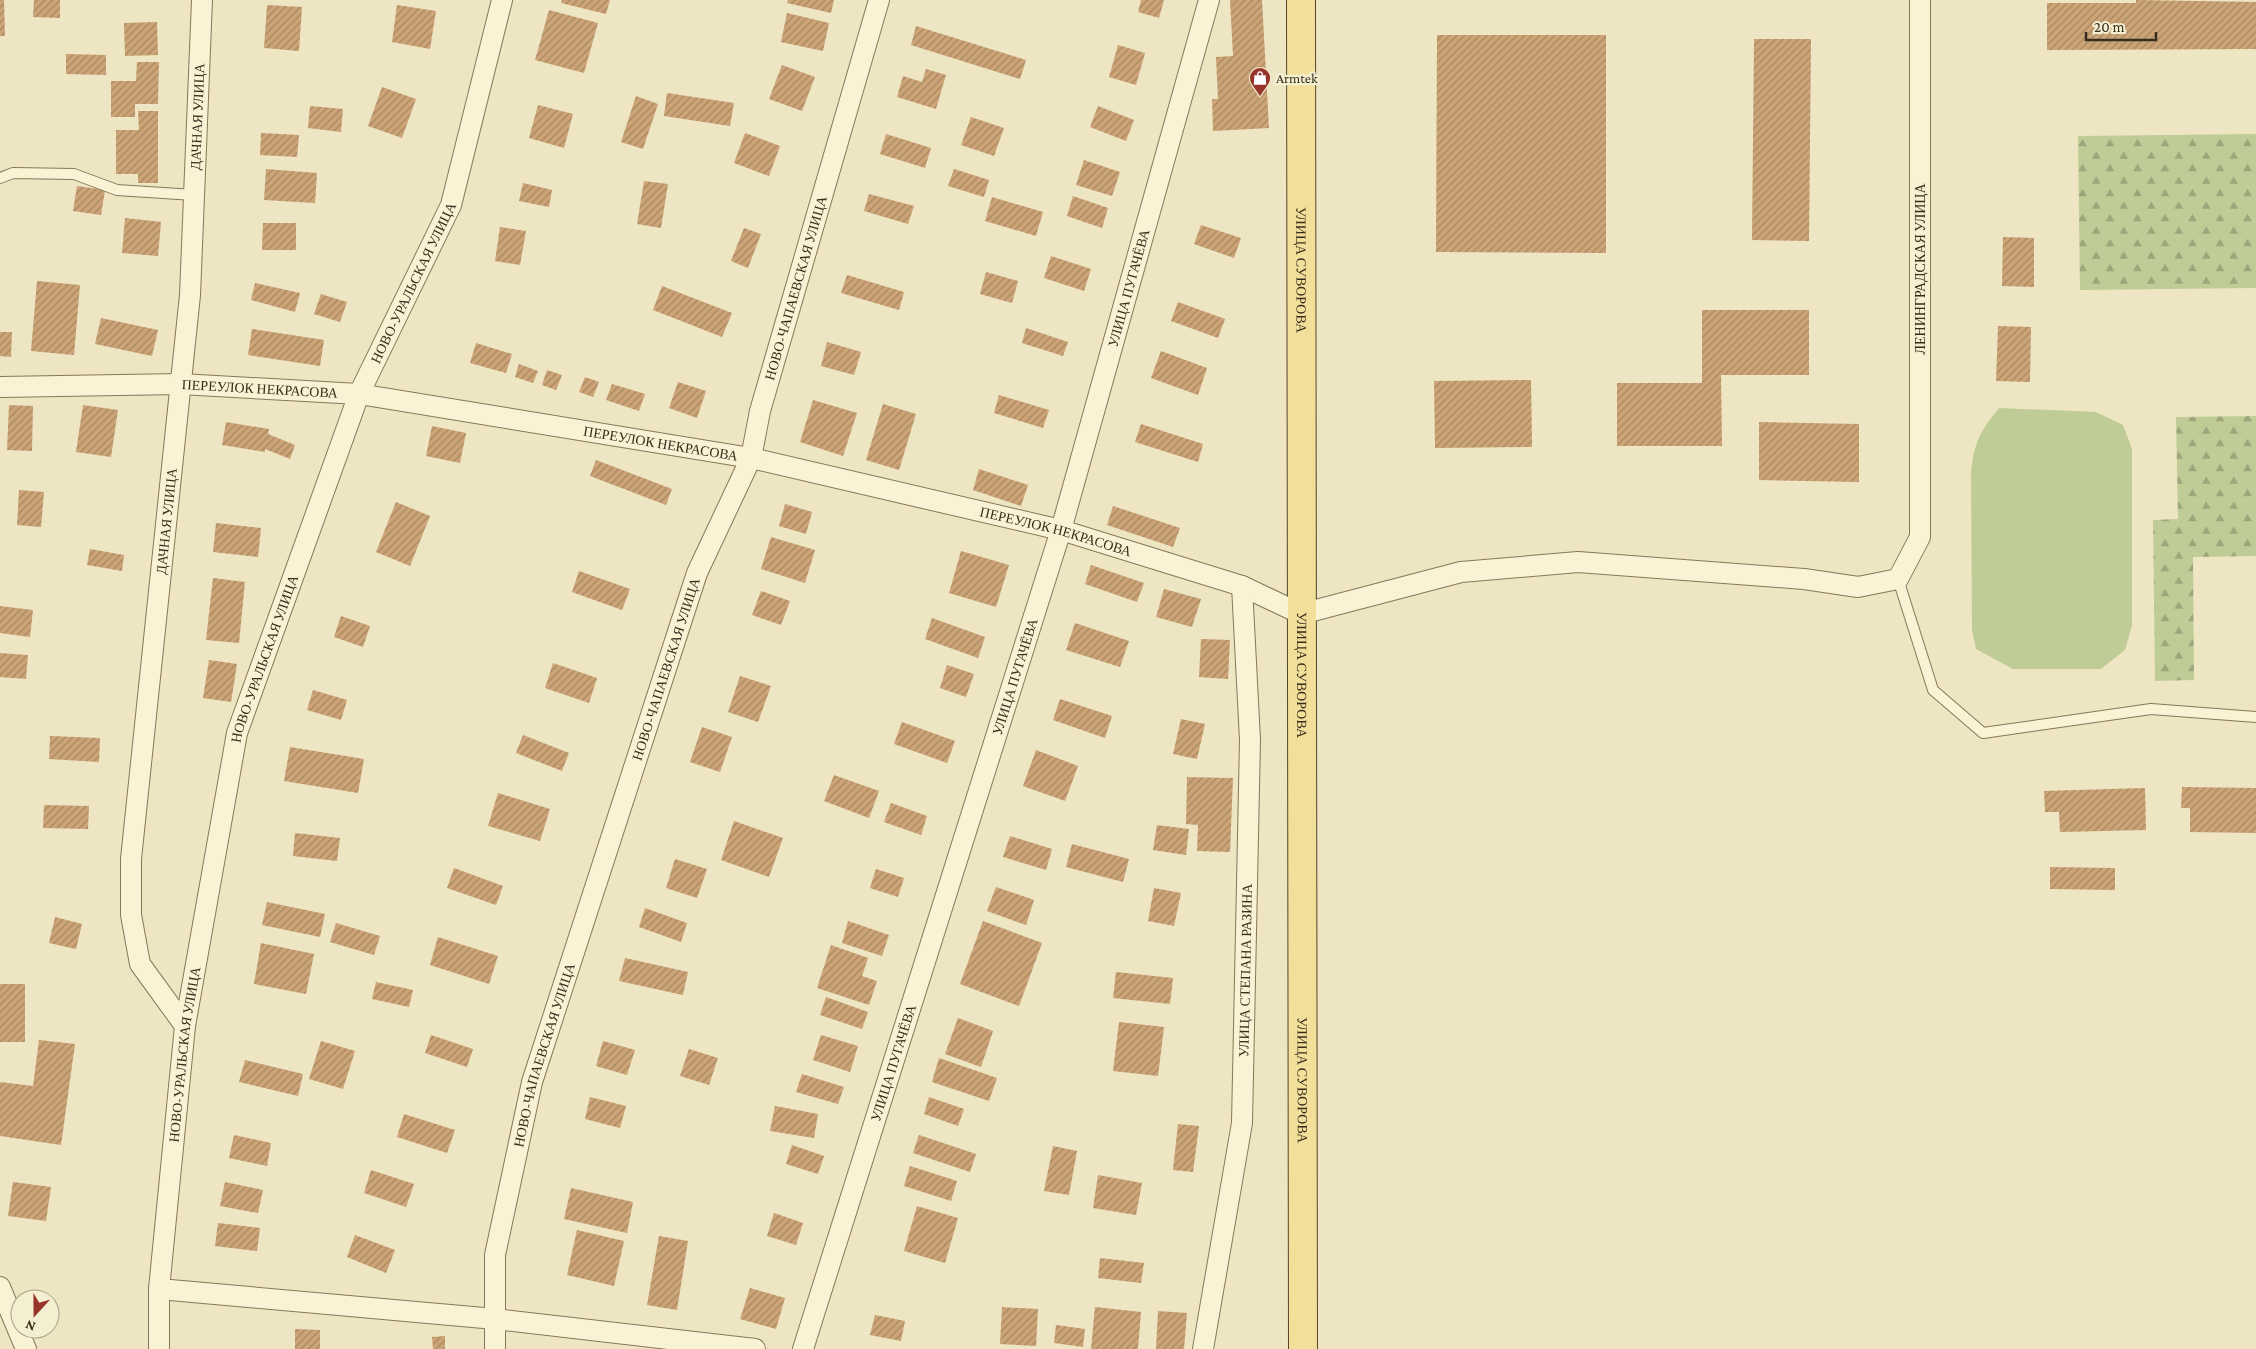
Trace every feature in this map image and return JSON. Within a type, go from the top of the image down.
[{"type":"main road","name":"УЛИЦА СУВОРОВА","points":[[1301,0],[1303,1349]]},
{"type":"street","name":"ДАЧНАЯ УЛИЦА","points":[[185,1026],[140,964],[131,915],[131,859],[190,295],[202,0]]},
{"type":"street","name":"НОВО-УРАЛЬСКАЯ УЛИЦА","points":[[159,1349],[159,1289],[185,1026],[237,733],[359,394],[451,205],[502,0]]},
{"type":"street","name":"НОВО-ЧАПАЕВСКАЯ УЛИЦА","points":[[495,1349],[494,1255],[532,1082],[697,573],[751,458],[760,411],[879,0]]},
{"type":"street","name":"УЛИЦА ПУГАЧЁВА","points":[[803,1349],[1061,530],[1209,0]]},
{"type":"street","name":"ЛЕНИНГРАДСКАЯ УЛИЦА","points":[[1898,579],[1920,537],[1920,0]]},
{"type":"street","name":"ПЕРЕУЛОК НЕКРАСОВА","points":[[0,387],[180,384],[359,394],[751,458],[1061,530],[1242,586],[1301,614]]},
{"type":"street","points":[[1301,614],[1461,572],[1578,562],[1804,578],[1858,587],[1898,579]]},
{"type":"street","name":"УЛИЦА СТЕПАНА РАЗИНА","points":[[1203,1349],[1242,1123],[1250,740],[1242,586]]},
{"type":"street","points":[[0,1287],[26,1349]]},
{"type":"street","points":[[159,1289],[495,1319],[755,1349]]},
{"type":"lane","points":[[0,178],[13,173],[74,174],[117,190],[194,195]]},
{"type":"lane","points":[[1898,579],[1933,690],[1982,733],[2151,709],[2256,717]]},
{"type":"green space","points":[[2256,134],[2256,288],[2080,290],[2078,136]]},
{"type":"green space","points":[[1999,408],[2096,412],[2123,425],[2132,449],[2132,626],[2125,650],[2101,669],[2013,669],[1976,649],[1972,630],[1971,472],[1979,438]]},
{"type":"green space","points":[[2256,416],[2256,556],[2193,557],[2194,680],[2155,681],[2153,520],[2178,519],[2176,417]]},
{"type":"building","points":[[0,0],[4,0],[5,36],[0,36]]},
{"type":"building","points":[[34,0],[60,0],[60,18],[33,17]]},
{"type":"building","points":[[562,0],[610,0],[606,14],[561,3]]},
{"type":"building","points":[[788,0],[834,0],[831,13],[787,3]]},
{"type":"building","points":[[1141,0],[1164,0],[1159,18],[1138,12]]},
{"type":"building","points":[[1230,0],[1262,0],[1269,128],[1213,131],[1212,99],[1218,99],[1216,57],[1233,56]]},
{"type":"building","points":[[2136,0],[2256,2],[2256,49],[2047,50],[2047,3],[2136,3]]},
{"type":"building","points":[[267,5],[302,7],[299,51],[264,48]]},
{"type":"building","points":[[397,5],[436,11],[430,49],[392,42]]},
{"type":"building","points":[[549,10],[598,23],[584,73],[535,60]]},
{"type":"building","points":[[787,13],[829,23],[823,51],[781,42]]},
{"type":"building","points":[[157,22],[158,55],[125,56],[124,23]]},
{"type":"building","points":[[916,26],[1026,60],[1020,79],[911,45]]},
{"type":"building","points":[[1437,35],[1606,35],[1606,253],[1436,252]]},
{"type":"building","points":[[1754,39],[1811,39],[1809,241],[1752,240]]},
{"type":"building","points":[[1118,45],[1145,53],[1136,85],[1109,77]]},
{"type":"building","points":[[66,54],[106,55],[106,75],[66,74]]},
{"type":"building","points":[[137,62],[159,62],[158,104],[135,104],[135,117],[111,117],[111,81],[136,81]]},
{"type":"building","points":[[782,65],[815,77],[802,111],[769,99]]},
{"type":"building","points":[[926,69],[946,75],[936,109],[897,97],[903,76],[922,82]]},
{"type":"building","points":[[382,87],[416,99],[402,138],[368,126]]},
{"type":"building","points":[[667,93],[734,103],[730,126],[664,116]]},
{"type":"building","points":[[636,96],[658,104],[643,149],[621,142]]},
{"type":"building","points":[[538,105],[573,114],[564,148],[529,138]]},
{"type":"building","points":[[310,106],[343,109],[341,132],[308,128]]},
{"type":"building","points":[[1098,106],[1134,120],[1126,141],[1090,127]]},
{"type":"building","points":[[138,111],[158,111],[158,183],[138,183],[138,174],[116,174],[116,130],[139,130]]},
{"type":"building","points":[[971,117],[1004,128],[994,156],[961,145]]},
{"type":"building","points":[[261,133],[299,135],[297,157],[260,155]]},
{"type":"building","points":[[745,133],[780,146],[769,176],[734,163]]},
{"type":"building","points":[[886,134],[931,148],[925,168],[880,154]]},
{"type":"building","points":[[1084,160],[1120,172],[1112,196],[1076,185]]},
{"type":"building","points":[[266,169],[317,173],[315,203],[264,200]]},
{"type":"building","points":[[954,169],[989,180],[984,197],[948,186]]},
{"type":"building","points":[[644,181],[668,184],[661,228],[637,224]]},
{"type":"building","points":[[523,183],[552,190],[549,207],[519,201]]},
{"type":"building","points":[[77,186],[105,190],[101,215],[73,211]]},
{"type":"building","points":[[869,194],[914,206],[908,224],[864,211]]},
{"type":"building","points":[[1073,196],[1108,208],[1102,228],[1067,216]]},
{"type":"building","points":[[992,197],[1043,212],[1036,236],[985,221]]},
{"type":"building","points":[[125,218],[161,222],[158,256],[122,253]]},
{"type":"building","points":[[263,223],[296,223],[296,250],[262,250]]},
{"type":"building","points":[[1201,225],[1241,238],[1234,258],[1194,244]]},
{"type":"building","points":[[500,227],[526,231],[520,265],[495,261]]},
{"type":"building","points":[[744,228],[761,234],[748,268],[731,261]]},
{"type":"building","points":[[2003,237],[2034,238],[2034,287],[2002,286]]},
{"type":"building","points":[[1051,256],[1091,269],[1084,291],[1044,278]]},
{"type":"building","points":[[986,272],[1018,281],[1012,303],[980,294]]},
{"type":"building","points":[[847,275],[904,292],[899,310],[841,293]]},
{"type":"building","points":[[37,281],[80,285],[74,355],[31,351]]},
{"type":"building","points":[[255,283],[300,293],[295,312],[251,300]]},
{"type":"building","points":[[662,286],[732,313],[722,337],[653,310]]},
{"type":"building","points":[[321,294],[347,302],[340,322],[314,314]]},
{"type":"building","points":[[1178,302],[1225,319],[1218,338],[1171,321]]},
{"type":"building","points":[[1702,310],[1809,310],[1809,375],[1721,375],[1722,446],[1617,446],[1617,383],[1702,383]]},
{"type":"building","points":[[101,318],[158,330],[152,356],[95,344]]},
{"type":"building","points":[[1998,326],[2031,327],[2030,382],[1996,381]]},
{"type":"building","points":[[1026,328],[1068,342],[1063,356],[1022,343]]},
{"type":"building","points":[[252,329],[324,340],[320,366],[248,355]]},
{"type":"building","points":[[0,332],[12,332],[11,357],[0,356]]},
{"type":"building","points":[[827,342],[861,352],[854,375],[821,366]]},
{"type":"building","points":[[476,343],[512,354],[506,373],[470,363]]},
{"type":"building","points":[[1161,351],[1207,368],[1198,395],[1151,378]]},
{"type":"building","points":[[519,364],[538,371],[533,383],[515,377]]},
{"type":"building","points":[[547,370],[562,375],[556,390],[542,385]]},
{"type":"building","points":[[585,377],[599,382],[593,397],[579,392]]},
{"type":"building","points":[[1531,380],[1532,447],[1435,448],[1434,381]]},
{"type":"building","points":[[678,382],[706,391],[697,418],[669,408]]},
{"type":"building","points":[[612,384],[645,394],[639,411],[606,400]]},
{"type":"building","points":[[999,395],[1049,410],[1043,428],[994,413]]},
{"type":"building","points":[[813,400],[857,413],[843,456],[800,442]]},
{"type":"building","points":[[883,404],[916,414],[899,470],[866,460]]},
{"type":"building","points":[[9,405],[33,406],[32,451],[7,450]]},
{"type":"building","points":[[83,405],[118,410],[111,457],[76,452]]},
{"type":"building","points":[[226,422],[269,429],[268,434],[295,445],[290,459],[265,449],[265,452],[222,445]]},
{"type":"building","points":[[1759,422],[1859,424],[1859,482],[1759,480]]},
{"type":"building","points":[[1141,424],[1203,444],[1198,462],[1135,442]]},
{"type":"building","points":[[432,426],[466,433],[460,463],[426,456]]},
{"type":"building","points":[[596,460],[672,489],[666,505],[590,476]]},
{"type":"building","points":[[979,469],[1028,485],[1021,506],[973,490]]},
{"type":"building","points":[[19,490],[44,492],[41,527],[17,525]]},
{"type":"building","points":[[396,502],[430,516],[410,566],[376,552]]},
{"type":"building","points":[[785,504],[812,512],[806,534],[779,526]]},
{"type":"building","points":[[1113,506],[1180,528],[1173,547],[1107,525]]},
{"type":"building","points":[[216,523],[261,528],[258,557],[213,552]]},
{"type":"building","points":[[771,537],[815,550],[805,583],[761,569]]},
{"type":"building","points":[[90,549],[124,555],[122,571],[87,565]]},
{"type":"building","points":[[961,551],[1009,565],[996,607],[949,593]]},
{"type":"building","points":[[1091,565],[1144,583],[1137,602],[1085,584]]},
{"type":"building","points":[[579,571],[630,589],[622,610],[572,592]]},
{"type":"building","points":[[213,578],[245,582],[239,643],[206,640]]},
{"type":"building","points":[[1164,589],[1201,599],[1192,627],[1156,617]]},
{"type":"building","points":[[761,591],[790,601],[781,625],[752,615]]},
{"type":"building","points":[[0,606],[33,610],[30,637],[0,633]]},
{"type":"building","points":[[341,616],[370,626],[363,647],[334,637]]},
{"type":"building","points":[[932,618],[985,637],[978,658],[925,639]]},
{"type":"building","points":[[1075,623],[1129,641],[1120,667],[1066,650]]},
{"type":"building","points":[[1201,639],[1230,640],[1228,679],[1199,677]]},
{"type":"building","points":[[0,653],[28,655],[26,679],[0,677]]},
{"type":"building","points":[[209,660],[237,664],[231,702],[203,698]]},
{"type":"building","points":[[553,663],[597,678],[589,703],[545,688]]},
{"type":"building","points":[[947,665],[974,674],[966,697],[940,688]]},
{"type":"building","points":[[740,676],[771,686],[758,722],[728,712]]},
{"type":"building","points":[[313,690],[347,700],[341,720],[307,710]]},
{"type":"building","points":[[1060,699],[1112,716],[1105,738],[1053,720]]},
{"type":"building","points":[[1181,719],[1205,724],[1197,759],[1173,754]]},
{"type":"building","points":[[902,722],[955,741],[947,763],[894,744]]},
{"type":"building","points":[[702,727],[732,737],[720,772],[690,762]]},
{"type":"building","points":[[523,735],[569,753],[562,771],[516,753]]},
{"type":"building","points":[[50,736],[100,738],[99,762],[49,759]]},
{"type":"building","points":[[290,747],[364,759],[358,793],[284,781]]},
{"type":"building","points":[[1036,750],[1078,766],[1065,801],[1023,786]]},
{"type":"building","points":[[834,775],[879,791],[869,818],[824,801]]},
{"type":"building","points":[[1187,777],[1233,778],[1230,852],[1197,851],[1198,825],[1186,824]]},
{"type":"building","points":[[2182,787],[2256,788],[2256,833],[2190,832],[2190,808],[2181,808]]},
{"type":"building","points":[[2145,788],[2146,830],[2060,832],[2059,812],[2045,812],[2044,791]]},
{"type":"building","points":[[498,793],[550,809],[540,841],[488,826]]},
{"type":"building","points":[[891,803],[927,816],[921,835],[884,822]]},
{"type":"building","points":[[44,805],[89,806],[88,829],[43,828]]},
{"type":"building","points":[[734,821],[783,838],[769,877],[721,860]]},
{"type":"building","points":[[1157,825],[1189,829],[1186,855],[1153,850]]},
{"type":"building","points":[[295,833],[340,838],[337,861],[293,856]]},
{"type":"building","points":[[1010,836],[1052,849],[1046,870],[1003,857]]},
{"type":"building","points":[[1072,844],[1129,859],[1123,882],[1066,867]]},
{"type":"building","points":[[675,859],[707,869],[697,898],[666,888]]},
{"type":"building","points":[[2050,867],[2115,868],[2115,890],[2050,889]]},
{"type":"building","points":[[454,868],[503,886],[496,905],[447,888]]},
{"type":"building","points":[[876,869],[904,878],[898,897],[870,888]]},
{"type":"building","points":[[996,887],[1034,900],[1026,925],[987,911]]},
{"type":"building","points":[[1154,888],[1181,893],[1174,926],[1148,921]]},
{"type":"building","points":[[267,902],[325,914],[320,937],[262,925]]},
{"type":"building","points":[[645,908],[687,923],[681,942],[639,927]]},
{"type":"building","points":[[55,917],[82,924],[76,949],[49,943]]},
{"type":"building","points":[[848,921],[889,935],[882,956],[842,943]]},
{"type":"building","points":[[983,921],[1042,943],[1019,1006],[960,984]]},
{"type":"building","points":[[336,923],[380,936],[374,955],[330,942]]},
{"type":"building","points":[[438,937],[498,956],[489,984],[430,965]]},
{"type":"building","points":[[261,943],[314,954],[306,994],[254,984]]},
{"type":"building","points":[[831,945],[868,958],[862,976],[877,981],[869,1005],[817,988]]},
{"type":"building","points":[[625,958],[688,972],[683,995],[619,981]]},
{"type":"building","points":[[1116,972],[1173,978],[1170,1004],[1113,998]]},
{"type":"building","points":[[376,982],[413,990],[409,1007],[372,999]]},
{"type":"building","points":[[0,984],[25,984],[25,1042],[0,1042]]},
{"type":"building","points":[[826,997],[868,1012],[862,1029],[820,1015]]},
{"type":"building","points":[[958,1018],[993,1031],[981,1067],[945,1054]]},
{"type":"building","points":[[1119,1022],[1164,1027],[1158,1076],[1113,1071]]},
{"type":"building","points":[[431,1035],[473,1049],[467,1067],[425,1053]]},
{"type":"building","points":[[821,1035],[858,1046],[850,1072],[813,1060]]},
{"type":"building","points":[[39,1040],[75,1044],[61,1145],[0,1136],[0,1082],[33,1086]]},
{"type":"building","points":[[321,1041],[355,1051],[343,1089],[309,1079]]},
{"type":"building","points":[[603,1041],[635,1050],[627,1075],[596,1066]]},
{"type":"building","points":[[689,1049],[718,1058],[709,1085],[680,1076]]},
{"type":"building","points":[[939,1058],[997,1078],[989,1101],[932,1082]]},
{"type":"building","points":[[245,1060],[303,1074],[298,1096],[239,1082]]},
{"type":"building","points":[[802,1074],[844,1087],[838,1104],[796,1092]]},
{"type":"building","points":[[590,1097],[626,1106],[620,1128],[585,1119]]},
{"type":"building","points":[[929,1097],[964,1109],[958,1126],[924,1114]]},
{"type":"building","points":[[775,1106],[818,1114],[814,1138],[770,1131]]},
{"type":"building","points":[[404,1114],[455,1130],[447,1153],[397,1137]]},
{"type":"building","points":[[1178,1124],[1199,1126],[1193,1172],[1173,1170]]},
{"type":"building","points":[[234,1135],[271,1143],[267,1166],[229,1158]]},
{"type":"building","points":[[919,1135],[976,1154],[970,1172],[913,1153]]},
{"type":"building","points":[[792,1145],[824,1156],[818,1174],[786,1164]]},
{"type":"building","points":[[1053,1146],[1077,1151],[1069,1195],[1044,1191]]},
{"type":"building","points":[[910,1166],[957,1181],[951,1201],[904,1186]]},
{"type":"building","points":[[371,1170],[414,1184],[406,1207],[364,1193]]},
{"type":"building","points":[[1098,1175],[1142,1183],[1136,1215],[1093,1208]]},
{"type":"building","points":[[13,1182],[51,1187],[46,1221],[8,1216]]},
{"type":"building","points":[[225,1182],[263,1190],[258,1213],[220,1206]]},
{"type":"building","points":[[571,1188],[633,1202],[627,1233],[564,1219]]},
{"type":"building","points":[[917,1206],[958,1218],[945,1263],[904,1251]]},
{"type":"building","points":[[774,1213],[803,1223],[796,1245],[767,1236]]},
{"type":"building","points":[[218,1223],[260,1228],[257,1251],[215,1246]]},
{"type":"building","points":[[577,1230],[624,1241],[614,1286],[567,1275]]},
{"type":"building","points":[[355,1235],[395,1250],[386,1273],[347,1257]]},
{"type":"building","points":[[659,1236],[688,1241],[677,1310],[647,1305]]},
{"type":"building","points":[[1100,1258],[1144,1263],[1141,1283],[1098,1278]]},
{"type":"building","points":[[750,1288],[785,1298],[776,1329],[740,1319]]},
{"type":"building","points":[[1002,1307],[1038,1309],[1036,1346],[1000,1344]]},
{"type":"building","points":[[1095,1307],[1141,1312],[1138,1349],[1091,1349]]},
{"type":"building","points":[[1158,1311],[1187,1313],[1184,1349],[1156,1349]]},
{"type":"building","points":[[875,1315],[905,1321],[901,1341],[870,1335]]},
{"type":"building","points":[[1056,1325],[1085,1329],[1083,1347],[1054,1343]]},
{"type":"building","points":[[295,1329],[320,1330],[320,1349],[295,1349]]},
{"type":"building","points":[[445,1336],[445,1349],[433,1349],[432,1337]]},
{"type":"place","name":"Armtek","points":[[1260,97]]}]
